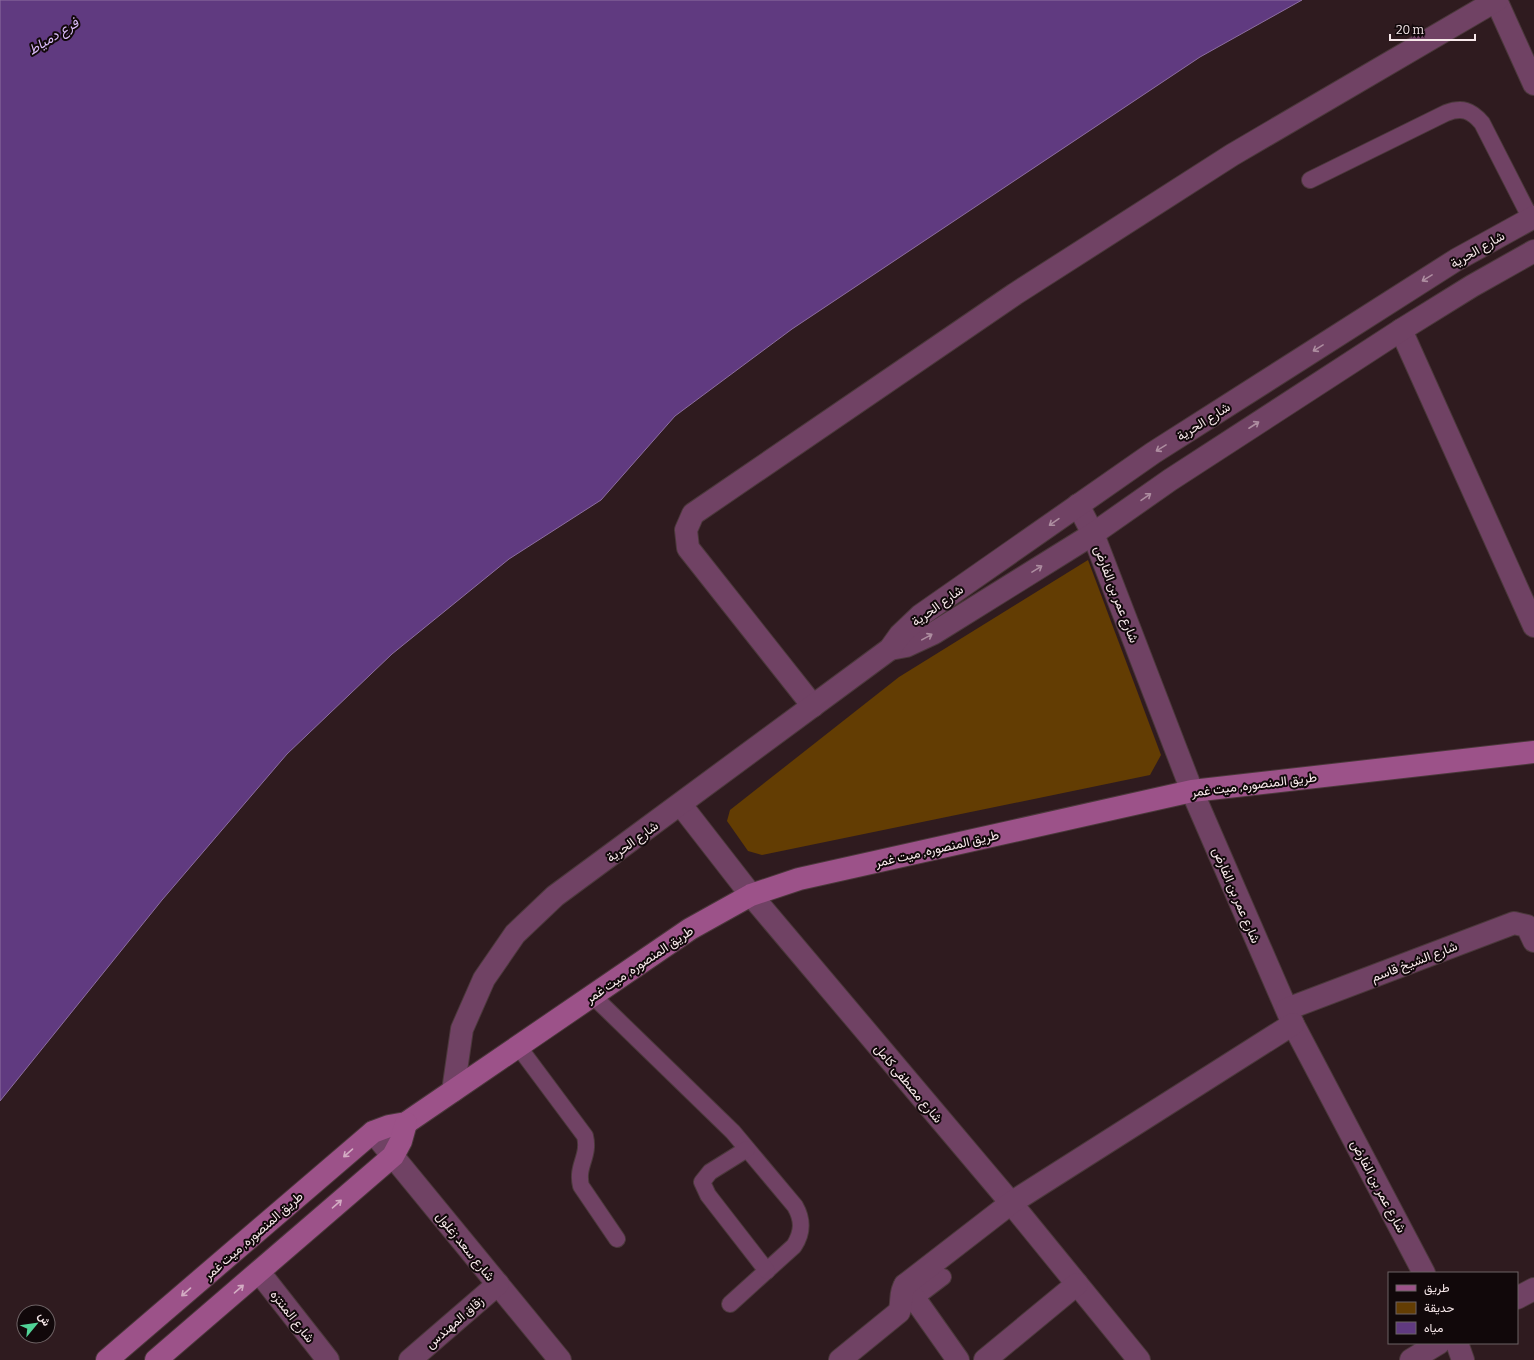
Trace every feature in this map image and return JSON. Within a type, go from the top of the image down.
[{"type":"main road","name":"طريق المنصوره, ميت غمر","points":[[107,1360],[373,1132],[389,1126],[406,1123],[690,929],[751,895],[799,879],[1192,790],[1534,752]]},
{"type":"main road","points":[[156,1360],[393,1156],[401,1141],[406,1123]]},
{"type":"street","points":[[813,706],[688,548],[686,530],[693,514],[1015,294],[1212,167],[1497,0],[1534,84]]},
{"type":"street","name":"شارع الحرية","points":[[452,1091],[462,1029],[484,979],[515,934],[555,896],[890,649],[900,634],[921,615],[1078,505],[1153,453],[1456,260],[1532,218]]},
{"type":"street","name":"شارع الحرية","points":[[890,649],[906,646],[934,633],[1093,534],[1170,480],[1401,330],[1472,286],[1534,251]]},
{"type":"street","points":[[1456,260],[1472,286]]},
{"type":"street","points":[[1401,330],[1534,626]]},
{"type":"street","name":"شارع عمر بن الفارض","points":[[1078,505],[1093,534],[1192,790],[1290,1016],[1423,1272]]},
{"type":"street","name":"شارع مصطفى كامل","points":[[680,805],[751,895],[1011,1204],[1139,1360]]},
{"type":"street","name":"شارع الشيخ قاسم","points":[[1290,1016],[1514,923],[1527,926],[1534,941]]},
{"type":"street","points":[[840,1360],[899,1312],[901,1307],[900,1295],[910,1292],[1011,1204],[1290,1016]]},
{"type":"street","name":"شارع سعد زغلول","points":[[373,1132],[560,1360]]},
{"type":"street","name":"شارع المنتزه","points":[[259,1272],[328,1360]]},
{"type":"street","name":"زقاق المهندس","points":[[410,1360],[498,1284]]},
{"type":"street","points":[[985,1360],[1077,1284]]},
{"type":"street","points":[[1518,1297],[1534,1289]]},
{"type":"street","points":[[910,1292],[958,1360]]},
{"type":"street","points":[[1411,1360],[1437,1344]]},
{"type":"street","points":[[1457,1344],[1463,1360]]},
{"type":"lane","points":[[1310,180],[1446,113],[1456,109],[1466,110],[1475,115],[1482,123],[1532,218]]},
{"type":"lane","points":[[592,995],[733,1132],[795,1206],[800,1215],[802,1226],[797,1242],[794,1246],[730,1304]]},
{"type":"lane","points":[[518,1046],[585,1136],[587,1152],[580,1168],[579,1177],[581,1186],[617,1239]]},
{"type":"lane","points":[[747,1149],[710,1172],[702,1182],[708,1195],[767,1271]]},
{"type":"lane","points":[[910,1292],[943,1277]]},
{"type":"green space","points":[[1088,560],[1161,755],[1150,775],[762,855],[748,851],[727,821],[730,810],[899,677]]},
{"type":"water","name":"فرع دمياط","points":[[0,0],[1302,0],[1200,57],[792,329],[675,416],[601,500],[509,559],[392,654],[287,754],[162,900],[0,1101]]}]
